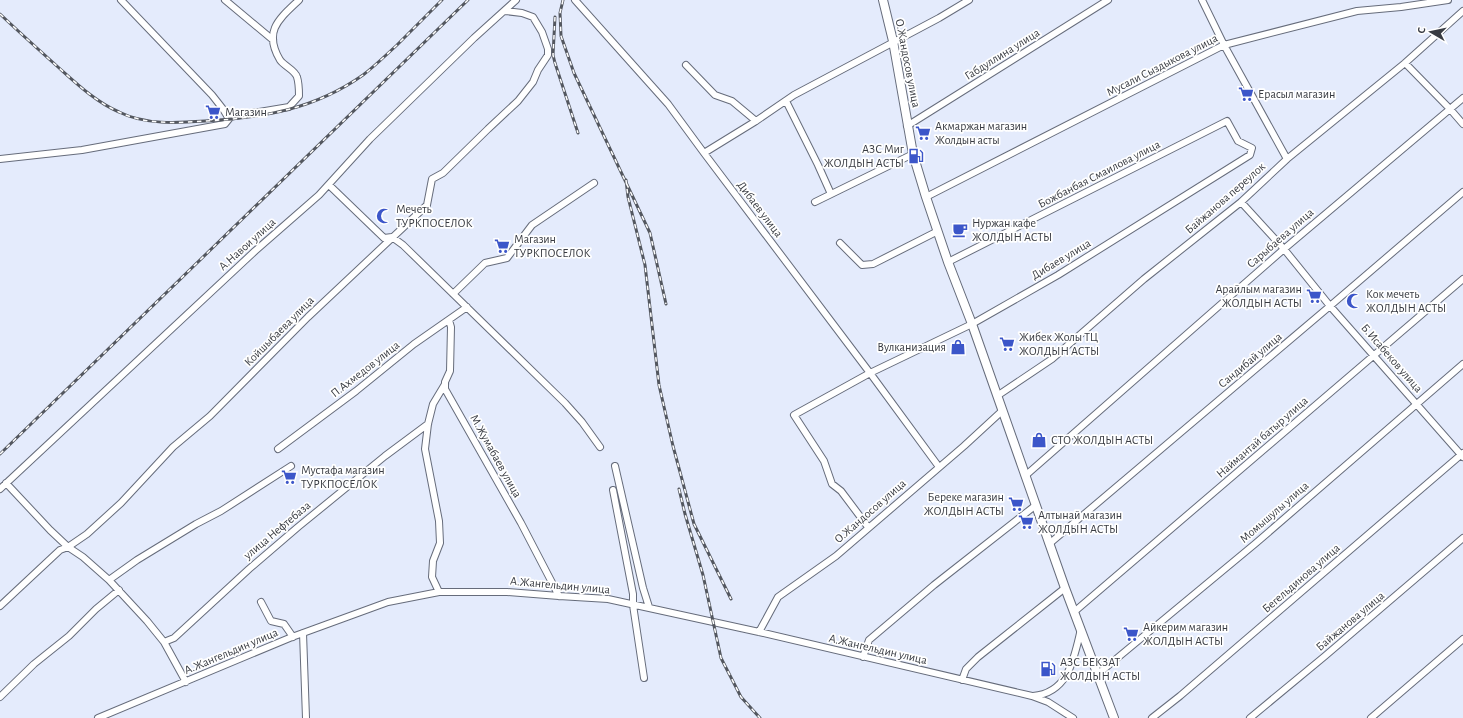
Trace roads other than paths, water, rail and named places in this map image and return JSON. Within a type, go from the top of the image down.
[{"type":"main road","name":"О.Жандосов улица","points":[[883,0],[901,81],[907,126],[913,154],[926,197],[1049,544],[1114,718]]},
{"type":"street","points":[[0,159],[82,150],[225,124],[229,119],[212,95],[121,0]]},
{"type":"street","points":[[225,0],[272,40],[281,60],[297,76],[299,96],[289,107],[228,117]]},
{"type":"street","points":[[272,40],[274,27],[282,16],[299,0]]},
{"type":"street","name":"А.Навои улица","points":[[0,489],[255,251],[330,185],[370,139],[474,38],[516,0]]},
{"type":"street","points":[[704,153],[756,121],[786,100],[939,18],[969,0]]},
{"type":"street","name":"Габдуллина улица","points":[[907,126],[1108,0]]},
{"type":"street","points":[[1202,0],[1224,45],[1286,159]]},
{"type":"street","points":[[1388,0],[1390,8]]},
{"type":"street","name":"Мусали Сыздыкова улица","points":[[926,197],[1224,45],[1357,11],[1401,7],[1448,0]]},
{"type":"street","name":"Дибаев улица","points":[[576,1],[668,104],[939,467]]},
{"type":"street","name":"Байжанова переулок","points":[[997,396],[1052,359],[1144,279],[1241,202],[1286,159],[1405,63],[1463,10]]},
{"type":"street","name":"Койшыбаева улица","points":[[0,606],[60,550],[68,547],[87,534],[121,503],[173,447],[210,416],[308,317],[427,205],[432,179],[443,173],[518,101],[533,82],[538,70],[548,55],[547,43],[533,17],[522,13],[505,11]]},
{"type":"street","points":[[1405,63],[1463,124]]},
{"type":"street","points":[[686,64],[715,95],[732,101],[756,121]]},
{"type":"street","name":"Сарыбаева улица","points":[[1025,476],[1284,249],[1463,98]]},
{"type":"street","points":[[786,100],[818,164],[831,194]]},
{"type":"street","name":"Божбанбая Смаилова улица","points":[[948,262],[1227,121],[1238,141],[1252,148]]},
{"type":"street","name":"Дибаев улица","points":[[868,527],[841,491],[832,484],[824,461],[794,415],[870,373],[972,324],[1058,275],[1206,181],[1250,155],[1252,148]]},
{"type":"street","points":[[815,202],[913,154]]},
{"type":"street","points":[[453,294],[485,263],[507,258],[532,225],[594,183]]},
{"type":"street","points":[[330,185],[384,238],[392,237],[403,244],[565,403],[582,422],[600,447]]},
{"type":"street","name":"Сандибай улица","points":[[1049,544],[1463,192]]},
{"type":"street","name":"Б.Исабеков улица","points":[[1241,202],[1284,249],[1330,306],[1462,455]]},
{"type":"street","points":[[840,242],[862,265],[873,264],[938,231]]},
{"type":"street","name":"Наймантай батыр улица","points":[[1074,612],[1463,279]]},
{"type":"street","name":"П.Ахмедов улица","points":[[278,450],[356,391],[414,344],[467,307]]},
{"type":"street","points":[[439,592],[432,577],[433,561],[440,543],[439,521],[426,449],[428,424],[433,404],[450,371],[451,327],[449,320]]},
{"type":"street","name":"Момышулы улица","points":[[1098,674],[1256,543],[1416,403],[1463,364]]},
{"type":"street","name":"М.Жумабаев улица","points":[[445,382],[445,389],[517,516],[560,596]]},
{"type":"street","name":"О.Жандосов улица","points":[[759,632],[778,597],[836,556],[1002,411]]},
{"type":"street","name":"улица Нефтебаза","points":[[164,642],[174,638],[249,569],[322,507],[385,456],[428,424]]},
{"type":"street","name":"Бегельдинова улица","points":[[1152,718],[1180,696],[1462,455]]},
{"type":"street","points":[[109,580],[137,560],[196,524],[226,508],[291,466]]},
{"type":"street","points":[[615,466],[643,588],[649,607]]},
{"type":"street","points":[[6,483],[50,530],[68,547],[83,557],[119,590],[164,642],[186,682]]},
{"type":"street","points":[[613,490],[633,594],[633,605],[644,678]]},
{"type":"street","points":[[863,657],[869,640],[934,585],[1036,505]]},
{"type":"street","name":"Байжанова улица","points":[[1250,718],[1463,538]]},
{"type":"street","points":[[962,680],[966,669],[978,657],[1065,588]]},
{"type":"street","points":[[0,697],[34,664],[69,636],[96,609],[119,590]]},
{"type":"street","name":"А.Жангельдин улица","points":[[98,718],[303,633],[388,602],[439,592],[507,592],[608,599],[649,607],[1032,696],[1048,702],[1073,718]]},
{"type":"street","points":[[261,602],[271,621],[284,624],[293,637]]},
{"type":"street","points":[[1032,696],[1043,695],[1051,692],[1064,680],[1074,658],[1081,629]]},
{"type":"street","points":[[303,633],[306,718]]},
{"type":"street","points":[[1370,718],[1463,639]]},
{"type":"railway","points":[[0,14],[72,80],[102,103],[119,112],[139,119],[161,122],[183,122],[226,120],[268,114],[288,110],[326,96],[345,87],[372,68],[442,0]]},
{"type":"railway","points":[[0,454],[468,0]]},
{"type":"railway","points":[[563,0],[560,13],[561,36],[574,73],[650,233],[666,304]]},
{"type":"railway","points":[[555,17],[553,55],[578,133]]},
{"type":"railway","points":[[626,180],[628,197],[645,265],[659,385],[673,446],[694,524],[731,599]]},
{"type":"railway","points":[[679,489],[703,575],[721,658],[741,697],[760,718]]},
{"type":"place","name":"Ерасыл магазин","points":[[1246,94]]},
{"type":"place","name":"Магазин","points":[[213,112]]},
{"type":"place","name":"Акмаржан магазин Жолдын асты","points":[[923,133]]},
{"type":"place","name":"АЗС Миг ЖОЛДЫН АСТЫ","points":[[916,156]]},
{"type":"place","name":"Мечеть ТУРКПОСЕЛОК","points":[[384,216]]},
{"type":"place","name":"Нуржан кафе ЖОЛДЫН АСТЫ","points":[[960,230]]},
{"type":"place","name":"Магазин ТУРКПОСЕЛОК","points":[[502,246]]},
{"type":"place","name":"Арайлым магазин ЖОЛДЫН АСТЫ","points":[[1314,296]]},
{"type":"place","name":"Кок мечеть ЖОЛДЫН АСТЫ","points":[[1354,301]]},
{"type":"place","name":"Жибек Жолы ТЦ ЖОЛДЫН АСТЫ","points":[[1007,344]]},
{"type":"place","name":"Вулканизация","points":[[958,347]]},
{"type":"place","name":"СТО ЖОЛДЫН АСТЫ","points":[[1039,440]]},
{"type":"place","name":"Мустафа магазин ТУРКПОСЕЛОК","points":[[289,477]]},
{"type":"place","name":"Береке магазин ЖОЛДЫН АСТЫ","points":[[1016,504]]},
{"type":"place","name":"Алтынай магазин ЖОЛДЫН АСТЫ","points":[[1026,522]]},
{"type":"place","name":"Айкерим магазин ЖОЛДЫН АСТЫ","points":[[1131,634]]},
{"type":"place","name":"АЗС БЕКЗАТ ЖОЛДЫН АСТЫ","points":[[1048,669]]}]
